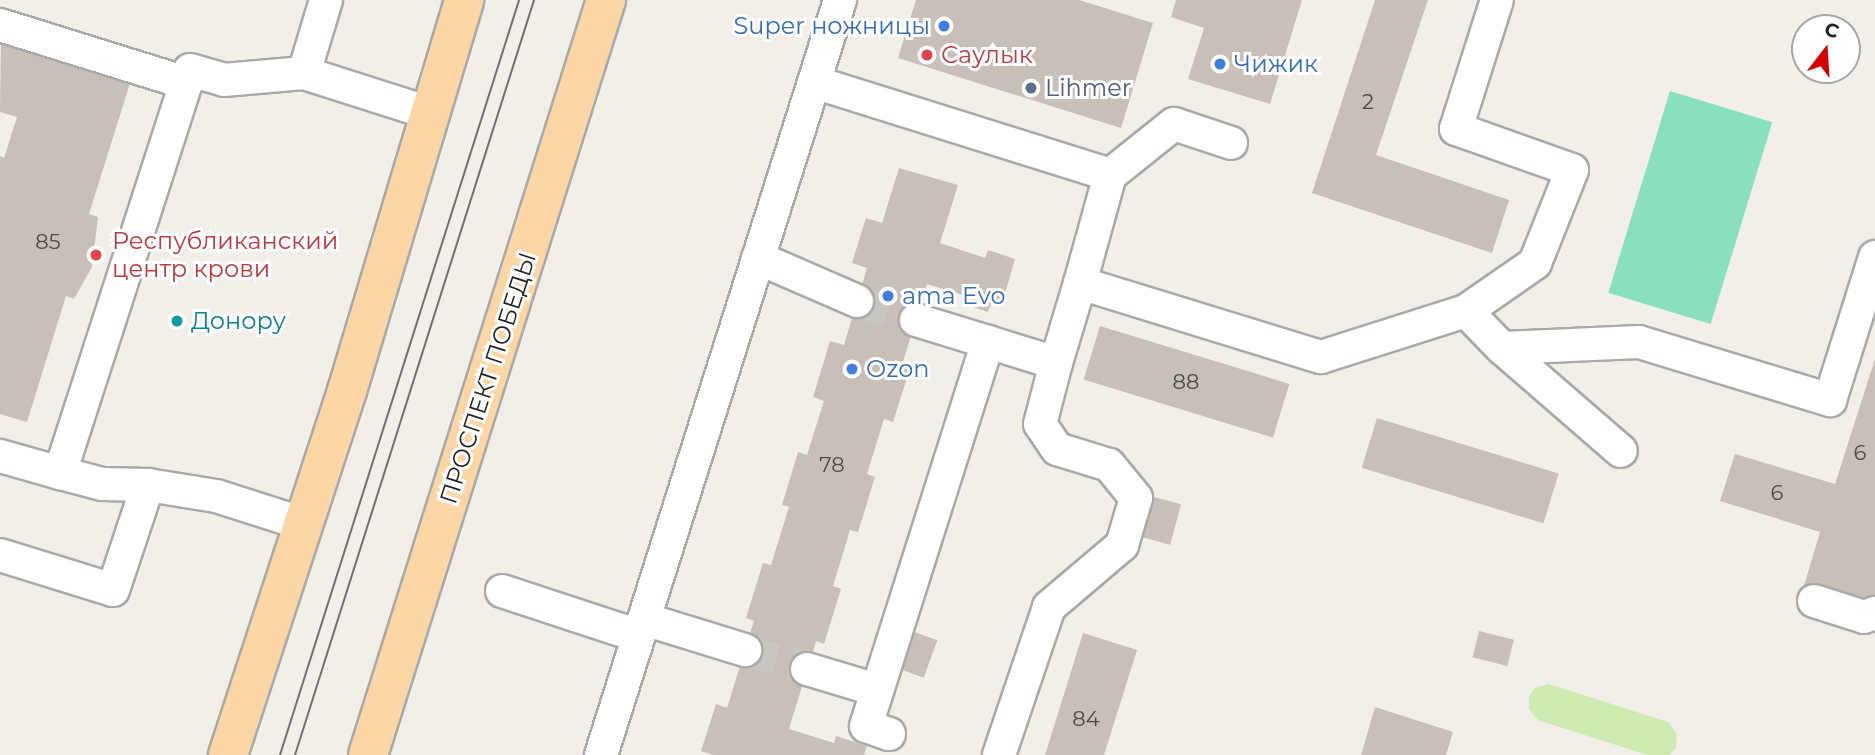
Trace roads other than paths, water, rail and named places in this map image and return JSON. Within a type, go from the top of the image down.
[{"type":"main road","points":[[228,755],[348,391],[464,0]]},
{"type":"main road","name":"ПРОСПЕКТ ПОБЕДЫ","points":[[368,755],[606,0]]},
{"type":"lane","points":[[304,73],[326,0]]},
{"type":"lane","points":[[602,755],[840,0]]},
{"type":"lane","points":[[1080,283],[1321,356],[1466,311],[1535,263],[1572,170],[1456,129],[1497,0]]},
{"type":"lane","points":[[0,25],[186,83]]},
{"type":"lane","points":[[60,473],[190,70],[224,80],[304,73],[429,113]]},
{"type":"lane","points":[[814,82],[1110,175]]},
{"type":"lane","points":[[999,755],[1049,607],[1122,545],[1136,498],[1109,465],[1057,449],[1040,424],[1110,175],[1174,124],[1231,143]]},
{"type":"lane","points":[[1502,348],[1639,342],[1830,400],[1875,257]]},
{"type":"lane","points":[[758,258],[857,302]]},
{"type":"lane","points":[[1466,311],[1502,348],[1622,451]]},
{"type":"lane","points":[[916,320],[1056,363]]},
{"type":"lane","points":[[889,734],[866,726],[988,342]]},
{"type":"lane","points":[[0,456],[102,484],[148,485],[216,496],[304,524]]},
{"type":"lane","points":[[0,555],[113,590],[148,485]]},
{"type":"lane","points":[[502,591],[745,650]]},
{"type":"lane","points":[[1814,601],[1864,617],[1875,613]]},
{"type":"lane","points":[[807,669],[877,690]]},
{"type":"tunnel","points":[[857,301],[916,320]]},
{"type":"tunnel","points":[[745,650],[807,669]]},
{"type":"tram line","points":[[280,755],[519,0]]},
{"type":"tram line","points":[[295,755],[534,0]]},
{"type":"place","name":"Super ножницы","points":[[944,26]]},
{"type":"place","name":"Саулык","points":[[927,55]]},
{"type":"place","name":"Чижик","points":[[1220,64]]},
{"type":"place","name":"Lihmer","points":[[1031,88]]},
{"type":"place","name":"Республиканский центр крови","points":[[96,255]]},
{"type":"place","name":"ama Evo","points":[[888,296]]},
{"type":"place","name":"Донору","points":[[177,321]]},
{"type":"place","name":"Ozon","points":[[852,369]]}]
